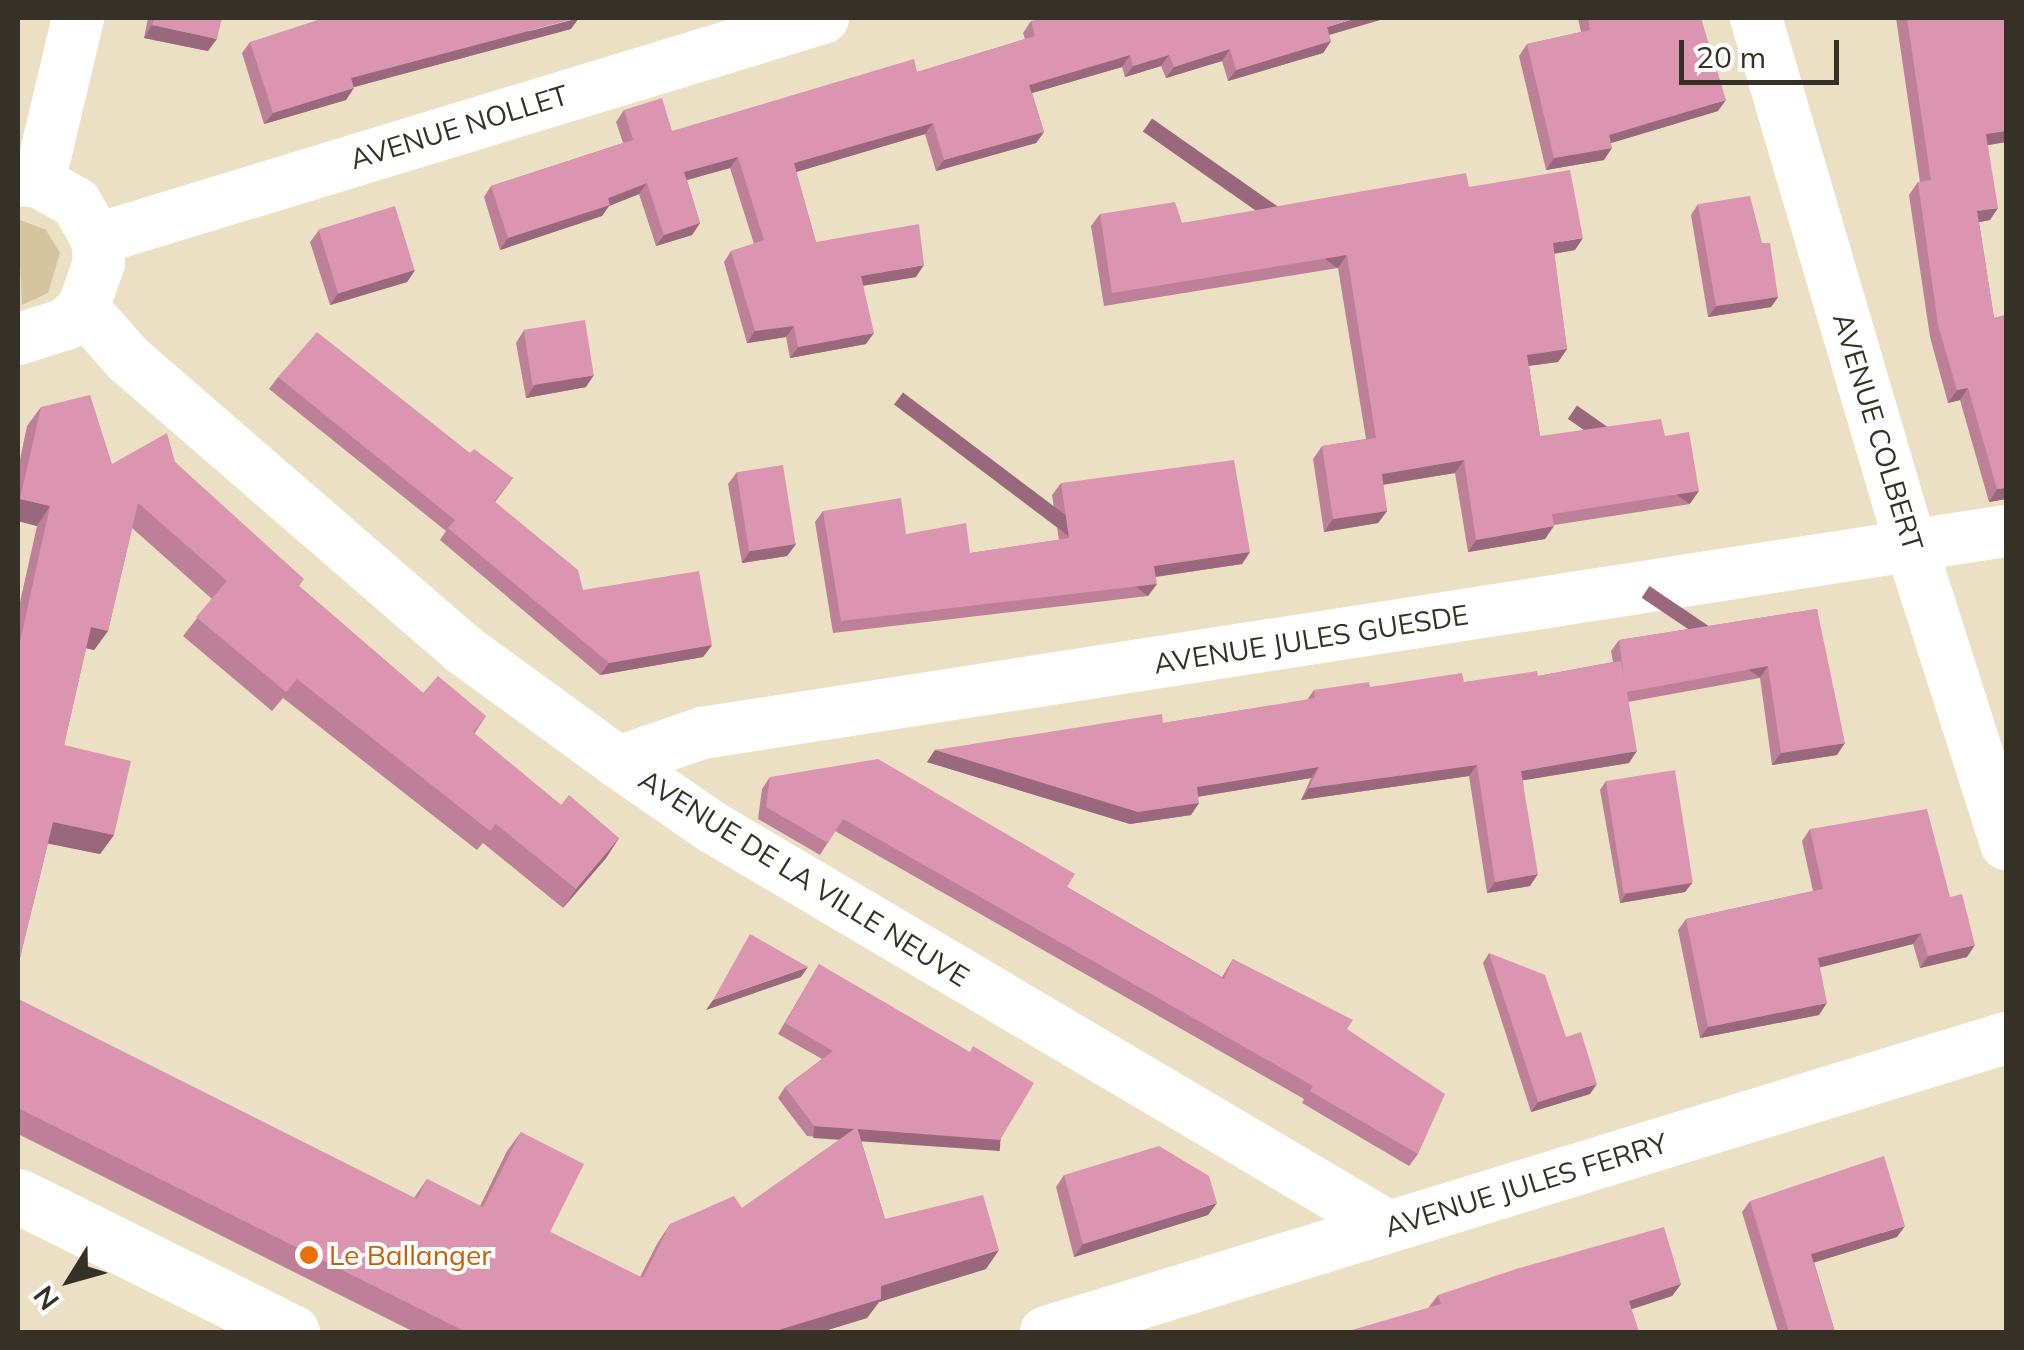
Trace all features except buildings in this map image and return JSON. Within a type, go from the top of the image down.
[{"type":"main road","points":[[18,1196],[292,1332]]},
{"type":"street","points":[[18,339],[46,335],[83,308],[99,263],[96,239],[76,203],[28,181],[78,18]]},
{"type":"street","name":"AVENUE NOLLET","points":[[96,239],[823,18]]},
{"type":"street","name":"AVENUE COLBERT","points":[[1756,18],[1911,546],[2006,844]]},
{"type":"street","name":"AVENUE DE LA VILLE NEUVE","points":[[83,308],[128,360],[464,650],[618,762],[712,827],[1389,1228]]},
{"type":"street","name":"AVENUE JULES GUESDE","points":[[618,762],[702,733],[2006,531]]},
{"type":"street","name":"AVENUE JULES FERRY","points":[[1046,1332],[2006,1038]]},
{"type":"shaded area","points":[[18,219],[46,230],[60,253],[48,293],[22,305]]},
{"type":"place","name":"Le Ballanger","points":[[309,1255]]}]
